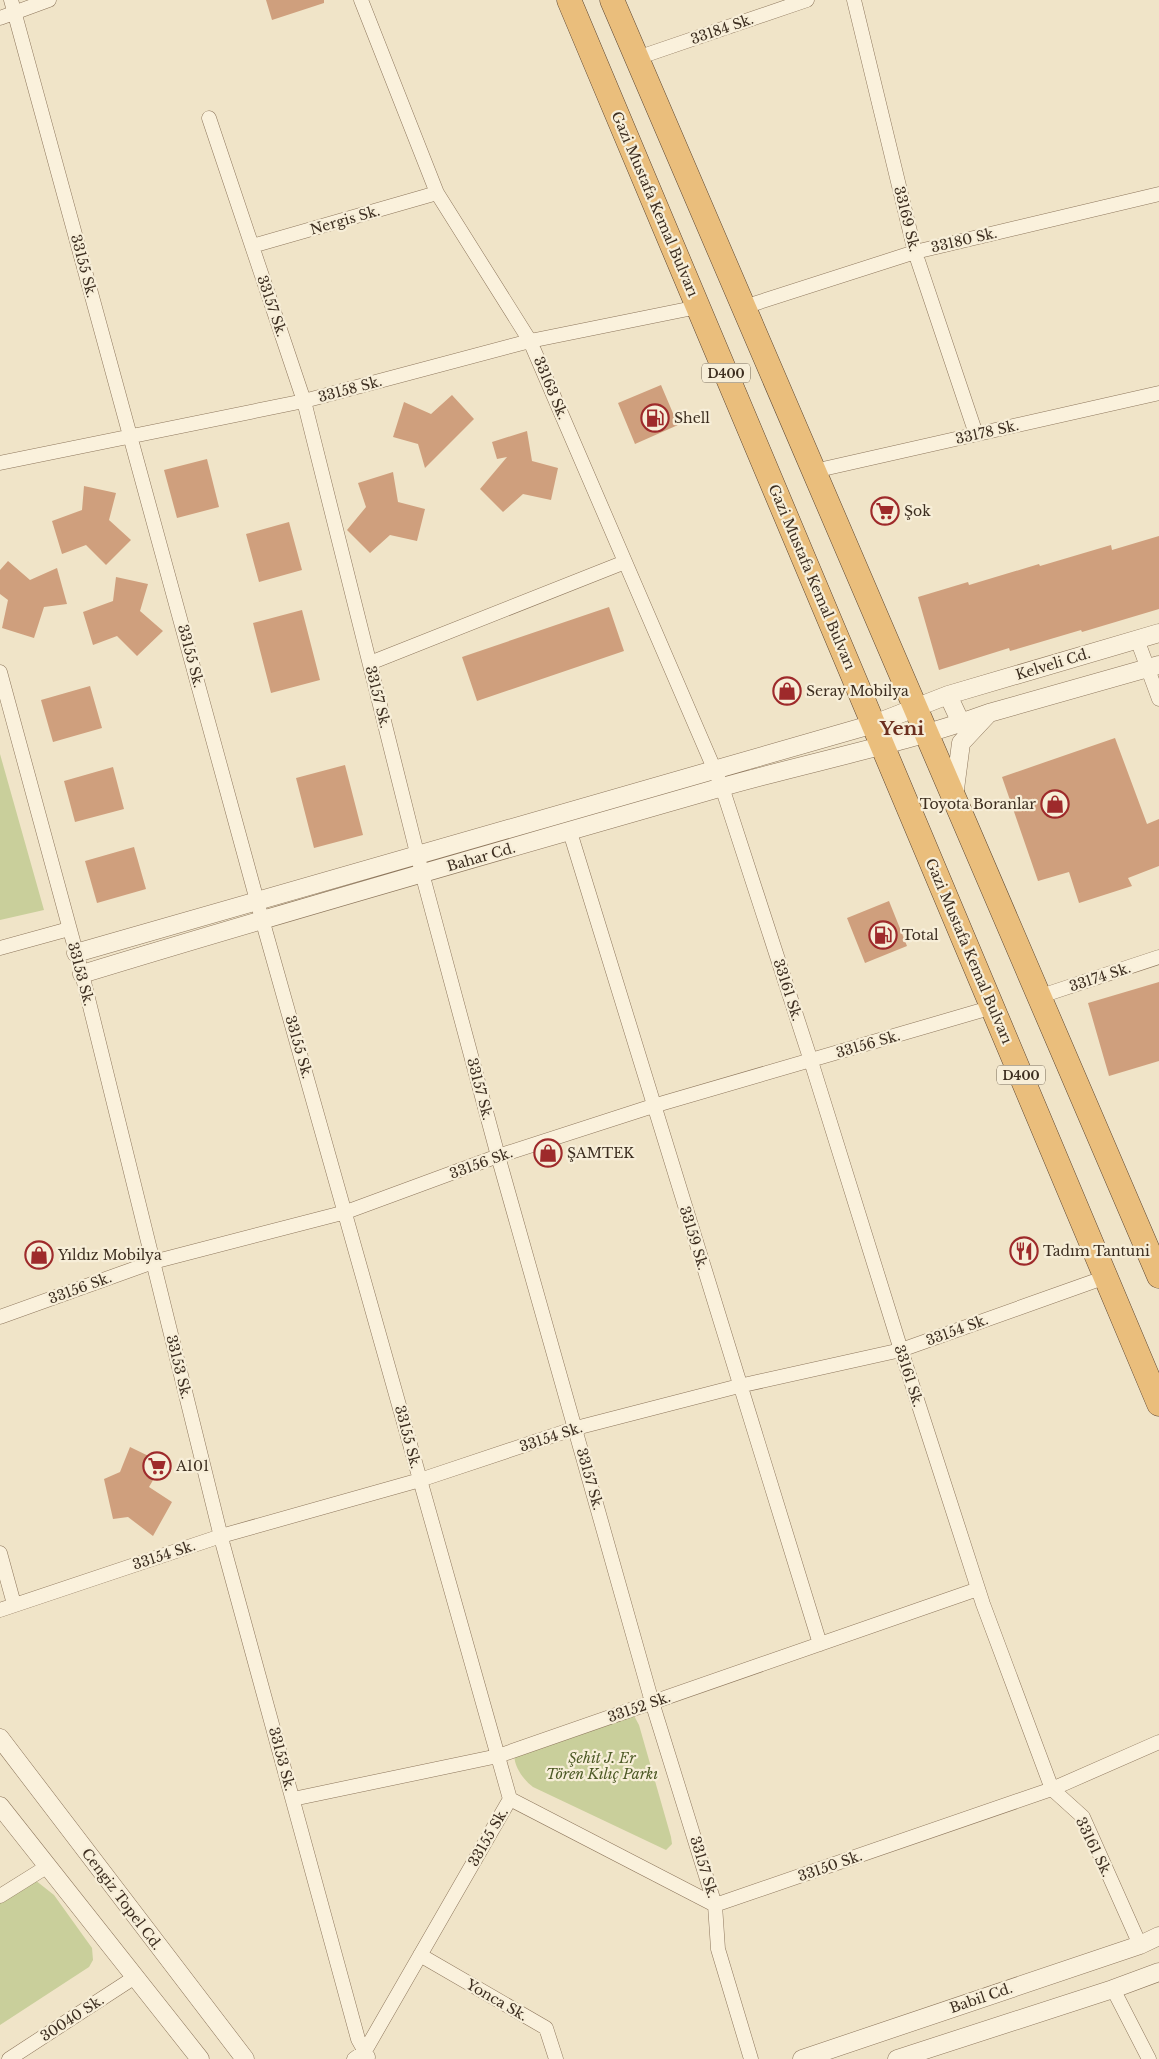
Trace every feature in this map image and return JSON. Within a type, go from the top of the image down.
[{"type":"highway","name":"Gazi Mustafa Kemal Bulvarı","points":[[569,0],[1159,1404]]},
{"type":"highway","name":"D400","points":[[612,0],[954,798],[1041,996],[1159,1276]]},
{"type":"street","points":[[0,18],[13,6],[49,0]]},
{"type":"street","name":"33163 Sk.","points":[[361,0],[438,194],[530,341],[722,787]]},
{"type":"street","name":"33184 Sk.","points":[[637,58],[807,0]]},
{"type":"street","name":"33169 Sk.","points":[[854,0],[915,252],[976,434]]},
{"type":"street","name":"33155 Sk.","points":[[13,6],[257,901],[510,1799],[363,2056]]},
{"type":"street","name":"33157 Sk.","points":[[209,118],[304,401],[422,873],[498,1156],[652,1702],[715,1905],[718,1949],[751,2059]]},
{"type":"street","name":"Nergis Sk.","points":[[252,246],[438,194]]},
{"type":"street","name":"33180 Sk.","points":[[744,307],[915,252],[1159,194]]},
{"type":"street","name":"33158 Sk.","points":[[0,463],[132,438],[304,401],[530,341],[698,307]]},
{"type":"street","name":"33178 Sk.","points":[[814,471],[1159,393]]},
{"type":"street","points":[[370,663],[625,562]]},
{"type":"street","name":"Kelveli Cd.","points":[[874,724],[948,695],[1159,632]]},
{"type":"street","points":[[1138,639],[1154,667],[1159,699]]},
{"type":"street","name":"Kelveli Cd.","points":[[883,746],[927,734],[989,713],[1154,667]]},
{"type":"street","name":"33153 Sk.","points":[[0,672],[82,974],[221,1536],[363,2056]]},
{"type":"street","points":[[948,695],[961,723]]},
{"type":"street","points":[[954,798],[961,743],[989,713]]},
{"type":"street","name":"Bahar Cd.","points":[[76,953],[874,724]]},
{"type":"street","name":"Bahar Cd.","points":[[82,974],[262,919],[722,787],[883,746]]},
{"type":"street","name":"33161 Sk.","points":[[722,787],[811,1061],[900,1350],[978,1589],[1052,1789],[1083,1817],[1140,1945]]},
{"type":"street","name":"33159 Sk.","points":[[570,832],[820,1644]]},
{"type":"street","points":[[0,948],[69,928]]},
{"type":"street","name":"33174 Sk.","points":[[1041,996],[1159,957]]},
{"type":"street","name":"33156 Sk.","points":[[0,1317],[153,1262],[346,1212],[498,1156],[653,1106],[993,1007]]},
{"type":"street","name":"33154 Sk.","points":[[0,1610],[221,1536],[420,1480],[576,1428],[739,1386],[900,1350],[1106,1277]]},
{"type":"street","points":[[0,1553],[14,1604]]},
{"type":"street","name":"33152 Sk.","points":[[293,1798],[498,1756],[978,1589]]},
{"type":"street","name":"Cengiz Topel Cd.","points":[[0,1738],[245,2059]]},
{"type":"street","name":"33150 Sk.","points":[[715,1905],[1052,1789],[1159,1742]]},
{"type":"street","points":[[510,1799],[715,1905]]},
{"type":"street","points":[[0,1806],[200,2059]]},
{"type":"street","points":[[0,1896],[48,1866]]},
{"type":"street","name":"Babil Cd.","points":[[802,2059],[1140,1945],[1159,1936]]},
{"type":"street","name":"Yonca Sk.","points":[[420,1955],[546,2028],[556,2059]]},
{"type":"street","points":[[897,2059],[1113,1989],[1159,1972]]},
{"type":"street","name":"30040 Sk.","points":[[9,2059],[135,1977]]},
{"type":"street","points":[[1113,1989],[1149,2059]]},
{"type":"green space","points":[[0,754],[44,910],[0,920]]},
{"type":"green space","name":"Şehit J. Er Tören Kılıç Parkı","points":[[631,1710],[639,1725],[671,1837],[672,1844],[666,1850],[533,1787],[520,1772],[515,1760],[514,1754],[519,1741],[621,1711]]},
{"type":"green space","points":[[35,1880],[54,1895],[92,1948],[93,1960],[89,1967],[0,2025],[0,1891]]},
{"type":"building","points":[[266,0],[324,0],[324,3],[272,20]]},
{"type":"building","points":[[661,385],[678,425],[635,444],[618,403]]},
{"type":"building","points":[[452,395],[474,419],[425,468],[418,444],[393,437],[404,402],[431,414]]},
{"type":"building","points":[[527,431],[532,461],[558,468],[551,500],[523,494],[503,512],[480,489],[507,457],[497,459],[492,442]]},
{"type":"building","points":[[207,459],[219,507],[177,518],[164,470]]},
{"type":"building","points":[[393,472],[398,502],[425,509],[417,541],[390,535],[370,553],[347,530],[366,507],[358,483]]},
{"type":"building","points":[[84,486],[116,493],[109,520],[131,540],[106,565],[86,545],[62,554],[52,521],[82,510]]},
{"type":"building","points":[[289,522],[302,570],[259,582],[246,534]]},
{"type":"building","points":[[1159,536],[1159,609],[1010,651],[1009,648],[939,670],[918,597],[968,582],[969,585],[1039,564],[1040,566],[1111,545],[1112,550]]},
{"type":"building","points":[[8,561],[30,580],[57,568],[67,604],[44,607],[34,638],[2,628],[8,600],[0,594],[0,570]]},
{"type":"building","points":[[116,577],[148,584],[140,611],[163,631],[137,656],[117,636],[93,645],[83,612],[113,601]]},
{"type":"building","points":[[609,607],[624,651],[477,701],[462,657]]},
{"type":"building","points":[[302,610],[320,680],[271,693],[253,623]]},
{"type":"building","points":[[90,686],[102,728],[53,742],[41,700]]},
{"type":"building","name":"Toyota Boranlar","points":[[1115,738],[1147,824],[1159,819],[1159,866],[1128,878],[1132,886],[1079,903],[1069,872],[1038,881],[1002,777]]},
{"type":"building","points":[[345,765],[363,835],[314,848],[296,778]]},
{"type":"building","points":[[113,767],[124,809],[75,822],[64,781]]},
{"type":"building","points":[[134,847],[146,889],[97,903],[85,861]]},
{"type":"building","points":[[889,901],[907,946],[865,963],[847,918]]},
{"type":"building","points":[[1159,982],[1159,1061],[1109,1076],[1088,1003]]},
{"type":"building","points":[[130,1447],[163,1463],[149,1487],[172,1502],[153,1536],[128,1517],[113,1519],[104,1479],[120,1472]]},
{"type":"place","name":"Shell","points":[[655,418]]},
{"type":"place","name":"Şok","points":[[885,511]]},
{"type":"place","name":"Seray Mobilya","points":[[787,691]]},
{"type":"place","name":"Toyota Boranlar","points":[[1055,804]]},
{"type":"place","name":"Total","points":[[883,935]]},
{"type":"place","name":"ŞAMTEK","points":[[548,1153]]},
{"type":"place","name":"Tadım Tantuni","points":[[1024,1251]]},
{"type":"place","name":"Yıldız Mobilya","points":[[39,1255]]},
{"type":"place","name":"A101","points":[[157,1466]]},
{"type":"district","name":"Yeni","points":[[902,728]]}]
